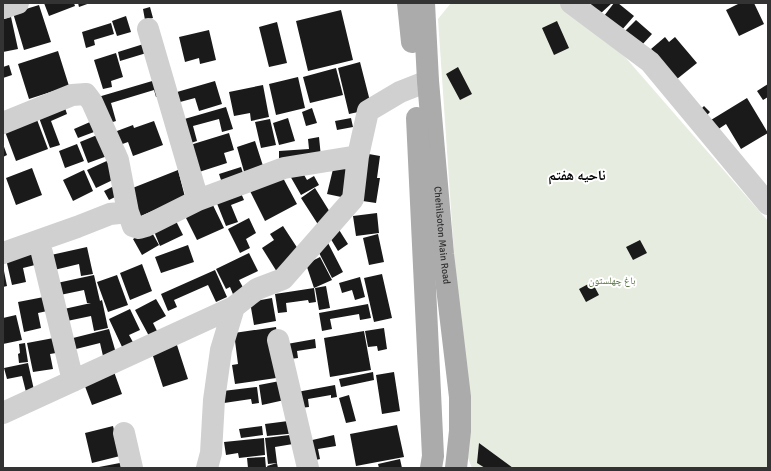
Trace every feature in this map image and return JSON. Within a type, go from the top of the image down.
[{"type":"main road","name":"Chehilsoton Main Road","points":[[408,3],[422,84],[460,397],[460,432],[456,468]]},
{"type":"main road","name":"Chehilsoton Main Road","points":[[424,3],[422,84],[433,448],[431,468]]},
{"type":"street","points":[[3,8],[18,3]]},
{"type":"street","points":[[571,3],[650,62],[768,204]]},
{"type":"street","points":[[148,29],[198,200]]},
{"type":"street","points":[[3,413],[234,307],[257,289],[283,279],[353,199],[358,156],[368,112],[400,92],[422,84]]},
{"type":"street","points":[[3,123],[72,95],[86,94],[92,102],[118,160],[128,212],[133,226],[139,228],[198,200],[284,168],[358,156]]},
{"type":"street","points":[[3,253],[110,214],[128,212]]},
{"type":"street","points":[[42,253],[73,381]]},
{"type":"street","points":[[206,468],[211,453],[214,400],[221,350],[234,307]]},
{"type":"street","points":[[278,340],[308,468]]},
{"type":"street","points":[[124,433],[132,468]]},
{"type":"green space","name":"باغ چهلستون","points":[[451,3],[562,3],[612,42],[768,221],[768,468],[472,468],[468,458],[438,19]]},
{"type":"building","points":[[44,3],[74,3],[75,6],[49,16]]},
{"type":"building","points":[[78,3],[90,3],[79,7]]},
{"type":"building","points":[[589,3],[612,3],[600,14]]},
{"type":"building","points":[[614,3],[618,3],[634,16],[621,31],[604,16]]},
{"type":"building","points":[[740,3],[754,3],[764,24],[739,36],[726,10]]},
{"type":"building","points":[[39,5],[51,42],[24,50],[13,13]]},
{"type":"building","points":[[150,7],[153,18],[145,20],[143,9]]},
{"type":"building","points":[[341,10],[353,60],[308,71],[296,21]]},
{"type":"building","points":[[126,16],[131,32],[117,36],[112,21]]},
{"type":"building","points":[[11,17],[18,49],[3,52],[3,19]]},
{"type":"building","points":[[636,20],[652,34],[641,46],[625,31]]},
{"type":"building","points":[[557,21],[569,48],[554,55],[542,28]]},
{"type":"building","points":[[277,22],[287,63],[269,67],[259,27]]},
{"type":"building","points":[[111,23],[114,34],[94,40],[95,45],[86,48],[82,32]]},
{"type":"building","points":[[209,30],[216,60],[200,64],[199,58],[185,62],[179,37]]},
{"type":"building","points":[[665,37],[669,42],[675,37],[697,63],[677,79],[651,49]]},
{"type":"building","points":[[150,42],[153,51],[120,61],[118,52]]},
{"type":"building","points":[[58,51],[69,86],[29,99],[18,64]]},
{"type":"building","points":[[116,53],[123,77],[111,81],[112,87],[103,89],[94,60]]},
{"type":"building","points":[[360,62],[372,109],[349,114],[338,68]]},
{"type":"building","points":[[9,65],[12,75],[3,78],[3,67]]},
{"type":"building","points":[[458,67],[472,94],[460,100],[446,74]]},
{"type":"building","points":[[336,68],[343,95],[310,103],[303,77]]},
{"type":"building","points":[[298,77],[305,108],[276,115],[269,84]]},
{"type":"building","points":[[159,79],[163,94],[156,97],[154,90],[111,103],[116,121],[106,124],[98,97]]},
{"type":"building","points":[[215,81],[222,104],[199,111],[195,98],[180,102],[177,92]]},
{"type":"building","points":[[768,84],[768,97],[763,100],[757,91]]},
{"type":"building","points":[[263,85],[269,117],[251,121],[250,113],[234,116],[229,92]]},
{"type":"building","points":[[747,98],[768,133],[741,149],[726,124],[717,130],[711,120]]},
{"type":"building","points":[[64,105],[67,114],[51,121],[60,145],[50,148],[38,115]]},
{"type":"building","points":[[704,106],[710,112],[703,119],[697,113]]},
{"type":"building","points":[[226,107],[233,129],[222,132],[219,119],[193,126],[197,141],[188,144],[181,120]]},
{"type":"building","points":[[312,108],[317,123],[306,126],[302,112]]},
{"type":"building","points":[[36,117],[48,149],[16,161],[4,129]]},
{"type":"building","points":[[288,118],[295,141],[279,145],[273,123]]},
{"type":"building","points":[[351,118],[353,127],[337,130],[335,121]]},
{"type":"building","points":[[270,119],[276,145],[261,148],[255,122]]},
{"type":"building","points":[[154,121],[163,145],[133,156],[128,142],[114,147],[109,134],[133,125],[134,128]]},
{"type":"building","points":[[90,122],[94,132],[78,138],[74,129]]},
{"type":"building","points":[[102,133],[110,155],[88,163],[80,142]]},
{"type":"building","points":[[229,133],[234,150],[224,153],[227,163],[199,172],[190,145]]},
{"type":"building","points":[[319,137],[321,157],[279,161],[279,151],[309,149],[308,139]]},
{"type":"building","points":[[255,141],[264,169],[245,175],[237,147]]},
{"type":"building","points":[[3,144],[7,155],[3,157]]},
{"type":"building","points":[[77,144],[84,161],[65,168],[59,151]]},
{"type":"building","points":[[363,153],[380,156],[377,178],[380,178],[376,203],[356,200]]},
{"type":"building","points":[[111,159],[119,177],[96,188],[87,170]]},
{"type":"building","points":[[334,165],[353,169],[346,198],[327,194]]},
{"type":"building","points":[[241,167],[245,179],[223,186],[219,174]]},
{"type":"building","points":[[32,168],[42,195],[16,205],[6,178]]},
{"type":"building","points":[[300,168],[307,180],[314,176],[319,185],[301,195],[289,174]]},
{"type":"building","points":[[84,170],[93,191],[73,201],[63,180]]},
{"type":"building","points":[[178,170],[185,197],[136,218],[125,191]]},
{"type":"building","points":[[282,176],[297,204],[265,221],[249,189]]},
{"type":"building","points":[[118,184],[123,193],[109,200],[104,191]]},
{"type":"building","points":[[315,188],[333,217],[319,226],[301,198]]},
{"type":"building","points":[[240,191],[244,200],[231,205],[238,222],[226,226],[216,201]]},
{"type":"building","points":[[211,201],[224,228],[197,240],[184,214]]},
{"type":"building","points":[[377,213],[379,233],[356,236],[353,216]]},
{"type":"building","points":[[249,218],[256,233],[246,239],[250,248],[240,253],[228,229]]},
{"type":"building","points":[[175,219],[183,235],[160,246],[153,229]]},
{"type":"building","points":[[336,225],[348,244],[338,251],[326,231]]},
{"type":"building","points":[[283,226],[298,249],[277,272],[262,248],[274,240],[270,234]]},
{"type":"building","points":[[150,229],[159,245],[142,255],[133,239]]},
{"type":"building","points":[[378,234],[384,262],[369,265],[363,238]]},
{"type":"building","points":[[640,240],[647,253],[633,260],[626,247]]},
{"type":"building","points":[[327,241],[343,272],[332,278],[316,247]]},
{"type":"building","points":[[188,245],[194,262],[161,273],[155,257]]},
{"type":"building","points":[[87,247],[93,274],[81,276],[79,264],[54,270],[51,255]]},
{"type":"building","points":[[36,252],[39,264],[23,268],[26,282],[12,285],[6,259]]},
{"type":"building","points":[[249,253],[258,271],[239,280],[246,293],[235,299],[230,287],[226,289],[216,269]]},
{"type":"building","points":[[320,257],[332,280],[314,288],[306,264]]},
{"type":"building","points":[[142,264],[152,291],[130,300],[120,273]]},
{"type":"building","points":[[215,270],[227,297],[216,302],[208,285],[174,300],[177,307],[168,311],[161,294]]},
{"type":"building","points":[[4,271],[7,286],[3,287],[3,272]]},
{"type":"building","points":[[382,274],[392,318],[374,322],[364,278]]},
{"type":"building","points":[[94,275],[100,301],[102,300],[108,328],[94,331],[91,316],[67,321],[64,309],[91,303],[87,303],[84,290],[60,295],[57,283]]},
{"type":"building","points":[[117,275],[128,305],[108,312],[97,282]]},
{"type":"building","points":[[360,277],[365,297],[355,300],[352,290],[342,293],[339,283]]},
{"type":"building","points":[[592,282],[599,295],[586,302],[579,289]]},
{"type":"building","points":[[326,286],[330,308],[319,310],[315,288]]},
{"type":"building","points":[[314,288],[316,302],[309,303],[308,300],[286,303],[287,312],[278,313],[275,294]]},
{"type":"building","points":[[49,296],[52,310],[38,313],[41,328],[24,332],[18,302]]},
{"type":"building","points":[[272,298],[276,321],[254,325],[250,302]]},
{"type":"building","points":[[156,299],[166,316],[153,323],[157,331],[149,336],[135,310]]},
{"type":"building","points":[[368,304],[371,318],[360,320],[359,314],[330,319],[332,329],[322,331],[319,313]]},
{"type":"building","points":[[130,309],[140,330],[129,335],[134,344],[123,349],[109,319]]},
{"type":"building","points":[[16,315],[22,340],[3,344],[3,318]]},
{"type":"building","points":[[276,327],[283,377],[235,384],[232,365],[238,364],[234,333]]},
{"type":"building","points":[[384,328],[387,349],[378,351],[377,346],[368,347],[365,331]]},
{"type":"building","points":[[109,329],[116,353],[103,356],[100,343],[76,349],[73,338]]},
{"type":"building","points":[[364,331],[371,370],[330,377],[324,338]]},
{"type":"building","points":[[59,337],[62,352],[50,354],[53,369],[33,372],[27,343]]},
{"type":"building","points":[[315,339],[316,348],[297,351],[298,358],[290,359],[287,344]]},
{"type":"building","points":[[176,342],[188,379],[163,387],[151,350]]},
{"type":"building","points":[[25,343],[28,362],[19,363],[19,344]]},
{"type":"building","points":[[28,363],[34,390],[26,392],[22,376],[7,379],[4,368]]},
{"type":"building","points":[[113,369],[122,394],[92,405],[83,381]]},
{"type":"building","points":[[373,372],[374,380],[341,387],[339,379]]},
{"type":"building","points":[[394,372],[400,411],[382,414],[376,375]]},
{"type":"building","points":[[285,380],[289,399],[262,405],[259,385]]},
{"type":"building","points":[[335,385],[337,397],[331,398],[331,395],[308,399],[309,407],[300,408],[297,392]]},
{"type":"building","points":[[257,387],[259,403],[252,404],[251,399],[224,403],[223,391]]},
{"type":"building","points":[[349,395],[356,421],[346,423],[339,398]]},
{"type":"building","points":[[296,420],[297,433],[267,436],[265,424]]},
{"type":"building","points":[[397,425],[404,457],[356,466],[350,434]]},
{"type":"building","points":[[113,426],[120,456],[92,463],[85,433]]},
{"type":"building","points":[[262,426],[263,435],[241,438],[239,429]]},
{"type":"building","points":[[298,434],[299,443],[275,447],[277,463],[268,464],[265,438]]},
{"type":"building","points":[[334,435],[336,446],[318,449],[320,459],[312,461],[308,441]]},
{"type":"building","points":[[264,438],[265,455],[239,458],[238,453],[226,455],[224,442]]},
{"type":"building","points":[[479,443],[513,468],[485,468],[477,463]]},
{"type":"building","points":[[265,457],[266,468],[248,468],[247,458]]},
{"type":"building","points":[[400,459],[402,468],[379,468],[378,464]]},
{"type":"building","points":[[125,462],[127,468],[99,468],[99,467]]},
{"type":"building","points":[[277,463],[278,468],[268,468],[267,466]]},
{"type":"district","name":"ناحیه هفتم","points":[[577,175]]}]
